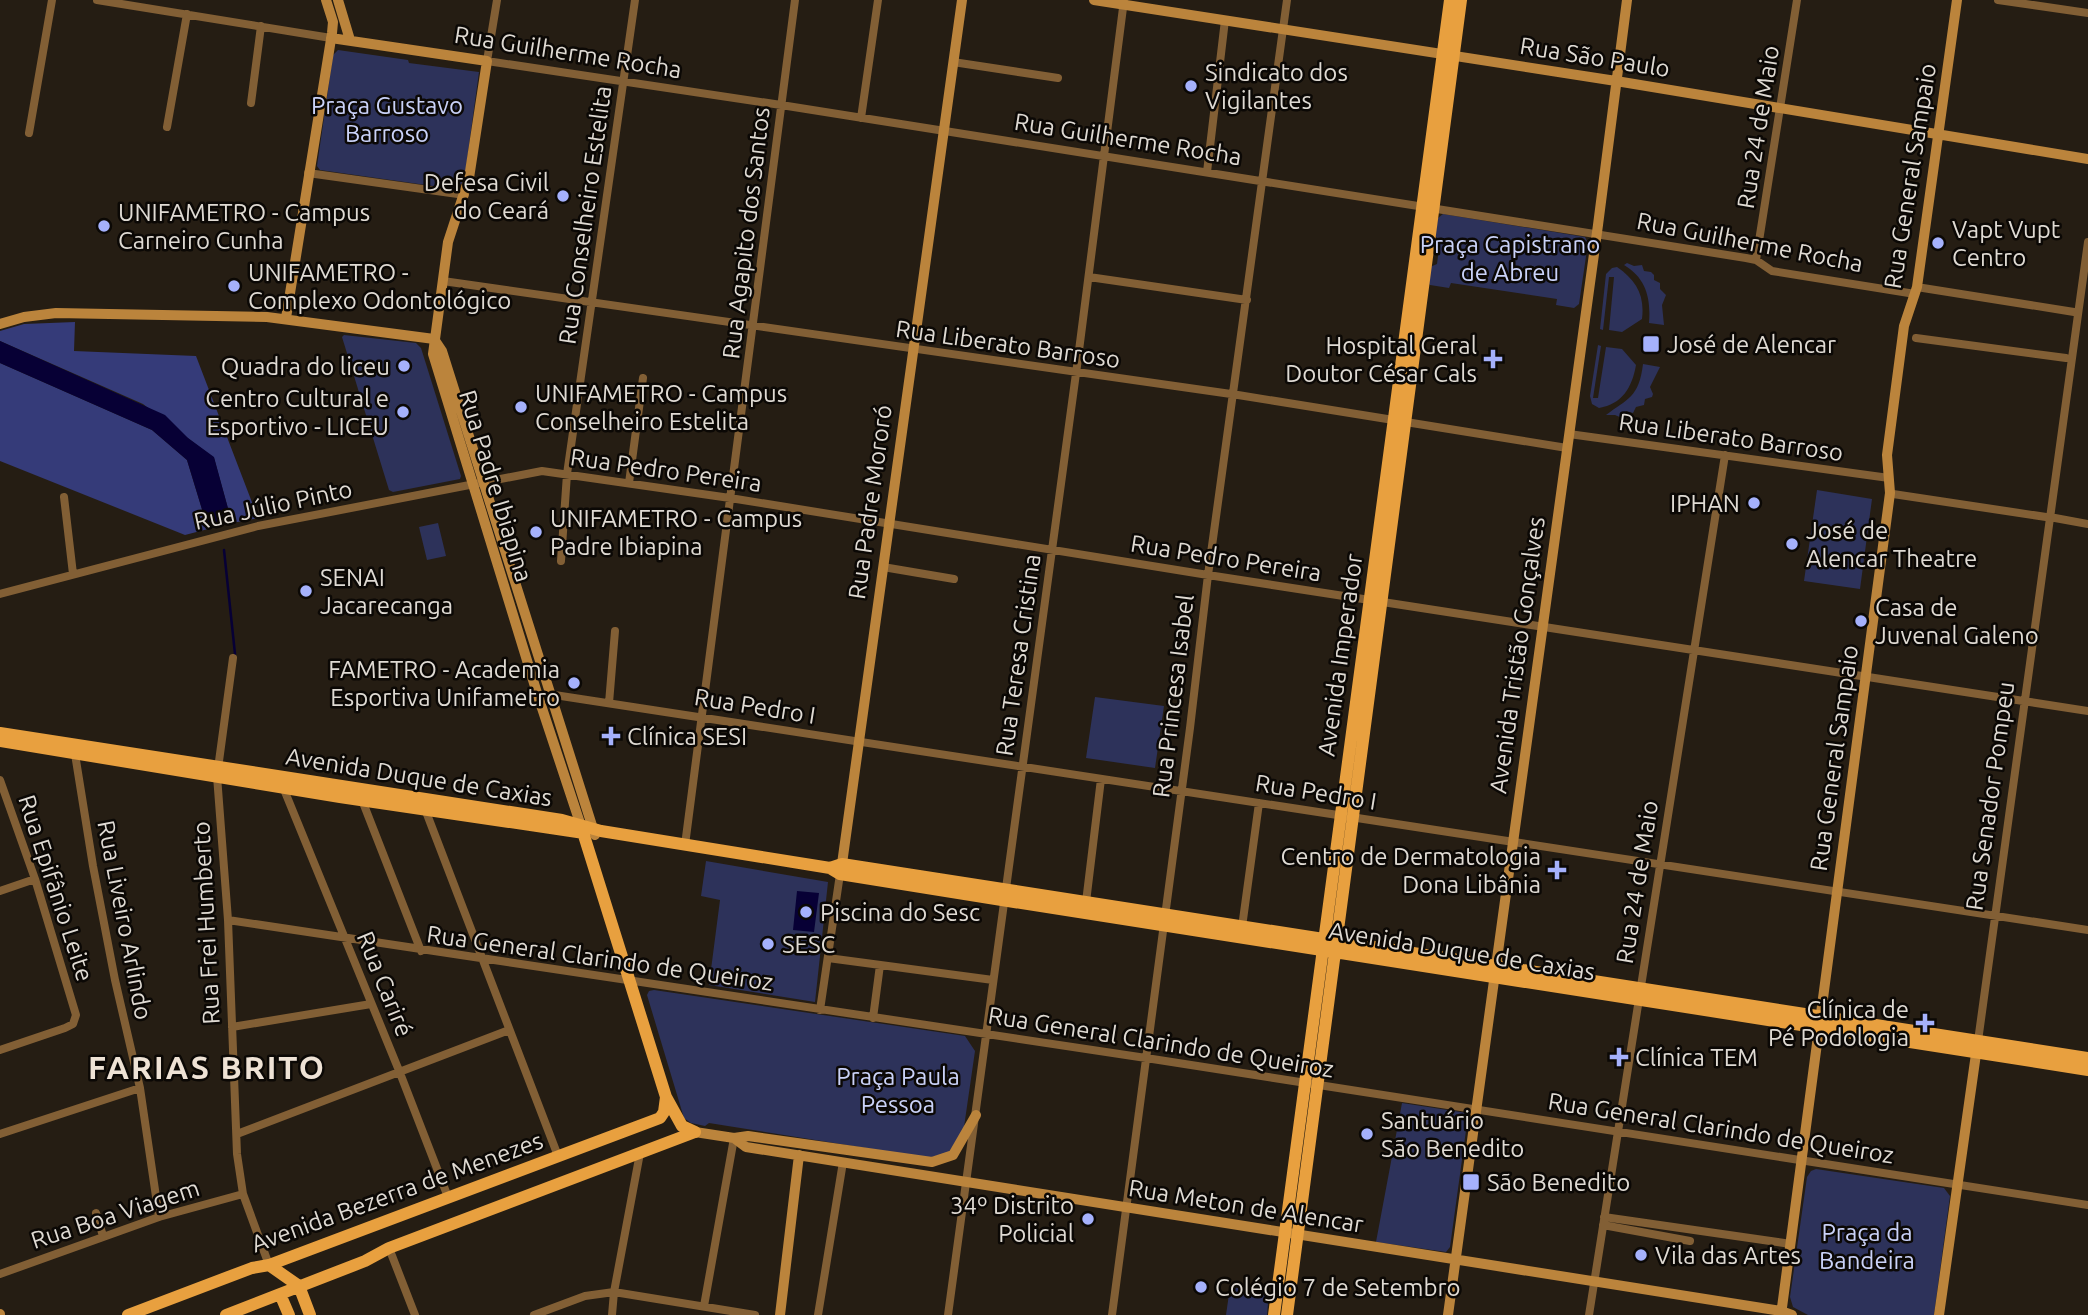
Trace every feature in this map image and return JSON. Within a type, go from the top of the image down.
[{"type":"main road","name":"Avenida Imperador","points":[[1274,1315],[1304,1083],[1329,946],[1428,208],[1448,55],[1450,0]]},
{"type":"main road","name":"Avenida Imperador","points":[[1448,55],[1461,0]]},
{"type":"main road","name":"Avenida Duque de Caxias","points":[[0,733],[341,791],[562,820],[588,831]]},
{"type":"main road","name":"Avenida Duque de Caxias","points":[[0,741],[75,754],[217,771],[283,787],[341,791],[362,800],[685,845],[1977,1047],[2088,1070]]},
{"type":"main road","name":"Rua Padre Ibiapina","points":[[588,831],[666,1097],[682,1125],[695,1132]]},
{"type":"main road","name":"Avenida Duque de Caxias","points":[[1005,896],[1086,902],[1164,920],[1242,927],[1329,946]]},
{"type":"main road","name":"Avenida Imperador","points":[[1287,1315],[1318,1085],[1329,946]]},
{"type":"main road","name":"Avenida Duque de Caxias","points":[[1977,1047],[2088,1058]]},
{"type":"main road","name":"Avenida Bezerra de Menezes","points":[[128,1315],[252,1268],[270,1265],[660,1118],[664,1112],[666,1097]]},
{"type":"main road","name":"Avenida Bezerra de Menezes","points":[[226,1315],[365,1261],[389,1248],[695,1132]]},
{"type":"main road","points":[[270,1265],[299,1286],[310,1315]]},
{"type":"main road","points":[[280,1294],[289,1315]]},
{"type":"street","points":[[29,133],[52,0]]},
{"type":"street","points":[[97,0],[331,38]]},
{"type":"street","points":[[286,318],[331,38],[333,22],[326,0]]},
{"type":"street","points":[[338,0],[350,40]]},
{"type":"street","points":[[487,61],[496,0]]},
{"type":"street","name":"Rua Conselheiro Estelita","points":[[561,561],[567,474],[635,0]]},
{"type":"street","name":"Rua Agapito dos Santos","points":[[685,845],[795,0]]},
{"type":"street","points":[[861,118],[878,0]]},
{"type":"street","name":"Rua Padre Mororó","points":[[820,1010],[837,869],[859,741],[943,131],[959,63],[962,0]]},
{"type":"street","name":"Rua São Paulo","points":[[1094,0],[1124,2],[2088,159]]},
{"type":"street","name":"Rua Princesa Isabel","points":[[1112,1315],[1287,0]]},
{"type":"street","name":"Avenida Tristão Gonçalves","points":[[1448,1315],[1627,0]]},
{"type":"street","name":"Rua 24 de Maio","points":[[1756,260],[1797,0]]},
{"type":"street","name":"Rua General Sampaio","points":[[1785,1314],[1801,1161],[1889,493],[1887,455],[1904,326],[1919,291],[1956,0]]},
{"type":"street","points":[[1998,0],[2088,13]]},
{"type":"street","name":"Rua Teresa Cristina","points":[[948,1315],[1124,2]]},
{"type":"street","points":[[167,127],[187,14]]},
{"type":"street","points":[[1207,172],[1225,20]]},
{"type":"street","points":[[251,103],[261,26]]},
{"type":"street","name":"Rua Guilherme Rocha","points":[[331,38],[781,105],[1597,234],[1756,260],[1772,271],[2081,313]]},
{"type":"street","name":"Rua Padre Ibiapina","points":[[487,61],[465,195],[448,242],[433,354],[478,482],[588,831]]},
{"type":"street","points":[[959,63],[1058,78]]},
{"type":"street","points":[[308,173],[465,195]]},
{"type":"street","name":"Rua Senador Pompeu","points":[[1939,1315],[2088,242]]},
{"type":"street","points":[[1089,278],[1247,300]]},
{"type":"street","name":"Rua Liberato Barroso","points":[[443,281],[1233,395],[1567,448]]},
{"type":"street","points":[[0,324],[24,317],[56,313],[286,318],[434,339]]},
{"type":"street","points":[[1916,338],[2064,358]]},
{"type":"street","points":[[629,483],[643,378]]},
{"type":"street","name":"Rua Liberato Barroso","points":[[1569,434],[1889,478]]},
{"type":"street","name":"Rua 24 de Maio","points":[[1589,1315],[1725,455]]},
{"type":"street","name":"Rua Pedro Pereira","points":[[478,482],[542,471],[567,474],[2088,711]]},
{"type":"street","name":"Rua Júlio Pinto","points":[[0,594],[73,571],[258,526],[478,482]]},
{"type":"street","points":[[1893,494],[2046,517]]},
{"type":"street","points":[[64,496],[73,571]]},
{"type":"street","points":[[2055,518],[2088,524]]},
{"type":"street","points":[[883,567],[954,579]]},
{"type":"street","points":[[609,703],[615,631]]},
{"type":"street","name":"Rua Frei Humberto","points":[[233,658],[217,771],[228,920],[237,1154],[243,1194],[270,1265]]},
{"type":"street","name":"Rua Pedro I","points":[[543,694],[2088,930]]},
{"type":"street","name":"Rua Liveiro Arlindo","points":[[75,754],[115,980],[140,1088],[159,1217]]},
{"type":"street","points":[[1086,902],[1101,779]]},
{"type":"street","name":"Rua Epifânio Leite","points":[[0,780],[35,879],[76,1018],[74,1024],[0,1050]]},
{"type":"street","name":"Rua Cariré","points":[[283,787],[448,1198]]},
{"type":"street","points":[[362,800],[421,951]]},
{"type":"street","points":[[1242,927],[1259,803]]},
{"type":"street","points":[[425,809],[558,1156]]},
{"type":"street","points":[[0,891],[35,879]]},
{"type":"street","name":"Rua General Clarindo de Queiroz","points":[[228,920],[1146,1058],[2088,1205]]},
{"type":"street","points":[[828,958],[993,981]]},
{"type":"street","points":[[873,1018],[880,965]]},
{"type":"street","points":[[232,1027],[371,1004]]},
{"type":"street","points":[[237,1134],[509,1030]]},
{"type":"street","points":[[0,1134],[140,1088]]},
{"type":"street","points":[[704,1306],[734,1138],[748,1136],[932,1161],[953,1155],[976,1115]]},
{"type":"street","name":"Rua Meton de Alencar","points":[[695,1132],[734,1138],[746,1147],[1785,1314]]},
{"type":"street","points":[[612,1315],[640,1153]]},
{"type":"street","points":[[780,1315],[799,1155]]},
{"type":"street","points":[[818,1315],[843,1162]]},
{"type":"street","name":"Rua Boa Viagem","points":[[0,1274],[159,1217],[243,1194]]},
{"type":"street","points":[[96,1213],[103,1236]]},
{"type":"street","points":[[1603,1221],[1690,1241]]},
{"type":"street","points":[[1603,1221],[1791,1244]]},
{"type":"street","points":[[389,1248],[415,1315]]},
{"type":"street","points":[[534,1315],[585,1296],[614,1292],[755,1315]]},
{"type":"green space","name":"Praça Gustavo Barroso","points":[[338,50],[479,72],[464,182],[454,189],[320,170],[317,166],[333,55]]},
{"type":"green space","name":"Praça Capistrano de Abreu","points":[[1443,214],[1585,237],[1588,243],[1579,304],[1574,308],[1556,305],[1557,299],[1451,283],[1449,288],[1430,285],[1430,267],[1437,264],[1440,240],[1435,236],[1438,218]]},
{"type":"green space","points":[[1624,265],[1642,265],[1644,271],[1651,272],[1654,280],[1660,283],[1660,289],[1666,295],[1662,305],[1664,325],[1649,323],[1646,290],[1637,276]]},
{"type":"green space","points":[[1617,267],[1638,289],[1643,310],[1642,319],[1622,332],[1609,330],[1614,277],[1609,277],[1603,330],[1600,329],[1606,274]]},
{"type":"green space","name":"Centro Cultural e Esportivo - LICEU","points":[[344,335],[416,343],[421,348],[460,479],[393,492],[389,490],[342,337]]},
{"type":"green space","points":[[1598,345],[1601,346],[1593,398],[1598,398],[1606,347],[1622,349],[1636,365],[1625,394],[1614,403],[1599,408],[1592,404],[1590,396]]},
{"type":"green space","points":[[1643,364],[1660,367],[1650,387],[1652,397],[1645,399],[1644,405],[1636,407],[1633,413],[1626,411],[1622,418],[1606,415],[1635,391]]},
{"type":"green space","points":[[1817,490],[1872,499],[1860,589],[1804,581]]},
{"type":"green space","points":[[438,523],[446,556],[427,560],[419,527]]},
{"type":"green space","points":[[1095,697],[1164,706],[1155,768],[1086,758]]},
{"type":"green space","name":"SESC","points":[[706,861],[828,882],[815,1002],[709,985],[720,900],[701,896]]},
{"type":"green space","name":"Praça Paula Pessoa","points":[[654,990],[965,1036],[975,1051],[963,1134],[952,1152],[928,1158],[709,1123],[705,1126],[691,1123],[684,1118],[647,995]]},
{"type":"green space","points":[[1402,1103],[1467,1113],[1468,1116],[1450,1247],[1446,1252],[1376,1242]]},
{"type":"green space","name":"Praça da Bandeira","points":[[1816,1169],[1944,1188],[1950,1196],[1934,1315],[1808,1315],[1793,1307],[1790,1297],[1807,1177]]},
{"type":"green space","points":[[1230,1287],[1269,1292],[1267,1315],[1226,1315]]},
{"type":"shaded area","points":[[75,322],[74,351],[196,356],[258,518],[232,523],[214,458],[143,404],[0,341],[0,331],[24,324]]},
{"type":"shaded area","points":[[0,341],[165,415],[188,438],[214,457],[232,523],[208,529],[187,460],[152,430],[0,363]]},
{"type":"shaded area","points":[[0,363],[152,430],[187,460],[208,529],[185,535],[0,461]]},
{"type":"shaded area","name":"Piscina do Sesc","points":[[797,891],[819,893],[814,932],[793,930]]},
{"type":"waterway","points":[[224,550],[235,654]]},
{"type":"place","name":"Sindicato dos Vigilantes","points":[[1191,86]]},
{"type":"place","name":"Defesa Civil do Ceará","points":[[563,196]]},
{"type":"place","name":"UNIFAMETRO - Campus Carneiro Cunha","points":[[104,226]]},
{"type":"place","name":"Vapt Vupt Centro","points":[[1938,243]]},
{"type":"place","name":"UNIFAMETRO - Complexo Odontológico","points":[[234,286]]},
{"type":"place","name":"José de Alencar","points":[[1651,344]]},
{"type":"place","name":"Hospital Geral Doutor César Cals","points":[[1493,359]]},
{"type":"place","name":"Quadra do liceu","points":[[404,366]]},
{"type":"place","name":"UNIFAMETRO - Campus Conselheiro Estelita","points":[[521,407]]},
{"type":"place","name":"Centro Cultural e Esportivo - LICEU","points":[[403,412]]},
{"type":"place","name":"IPHAN","points":[[1754,503]]},
{"type":"place","name":"UNIFAMETRO - Campus Padre Ibiapina","points":[[536,532]]},
{"type":"place","name":"José de Alencar Theatre","points":[[1792,544]]},
{"type":"place","name":"SENAI Jacarecanga","points":[[306,591]]},
{"type":"place","name":"Casa de Juvenal Galeno","points":[[1861,621]]},
{"type":"place","name":"FAMETRO - Academia Esportiva Unifametro","points":[[574,683]]},
{"type":"place","name":"Clínica SESI","points":[[611,736]]},
{"type":"place","name":"Centro de Dermatologia Dona Libânia","points":[[1557,870]]},
{"type":"place","name":"Piscina do Sesc","points":[[806,912]]},
{"type":"place","name":"SESC","points":[[768,944]]},
{"type":"place","name":"Clínica de Pé Podologia","points":[[1925,1023]]},
{"type":"place","name":"Clínica TEM","points":[[1619,1057]]},
{"type":"place","name":"Santuário São Benedito","points":[[1367,1134]]},
{"type":"place","name":"São Benedito","points":[[1471,1182]]},
{"type":"place","name":"34º Distrito Policial","points":[[1088,1219]]},
{"type":"place","name":"Vila das Artes","points":[[1641,1255]]},
{"type":"place","name":"Colégio 7 de Setembro","points":[[1201,1287]]},
{"type":"district","name":"FARIAS BRITO","points":[[207,1067]]}]
